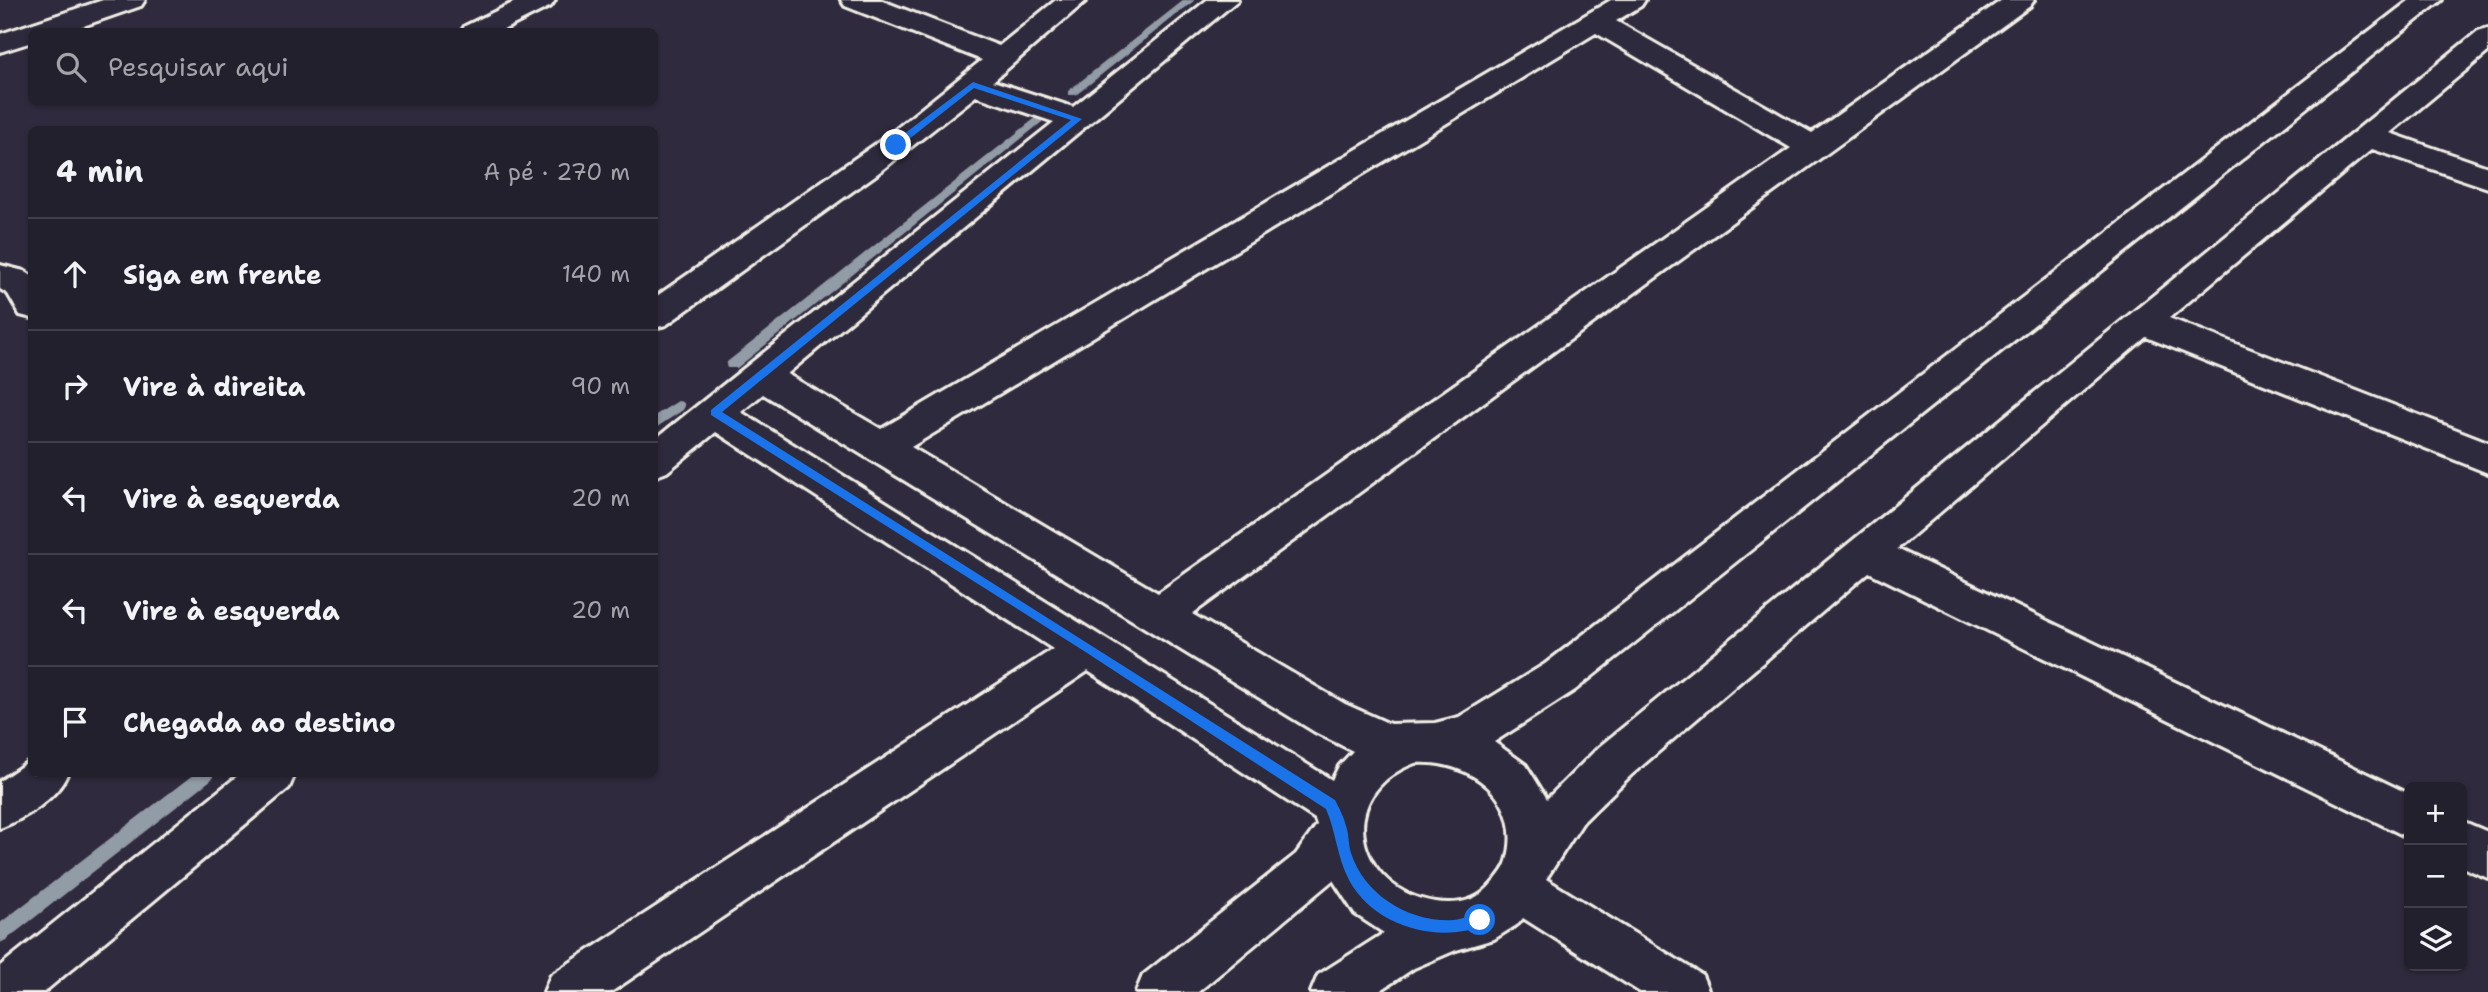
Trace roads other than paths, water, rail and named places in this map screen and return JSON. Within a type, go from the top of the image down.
[{"type":"street","points":[[46,28],[131,0]]},
{"type":"street","points":[[483,28],[541,0]]},
{"type":"street","points":[[855,0],[1001,57]]},
{"type":"street","points":[[658,313],[896,145],[973,85],[1001,57],[1073,0]]},
{"type":"street","points":[[658,458],[761,375],[1062,114],[1224,0]]},
{"type":"street","points":[[881,447],[1631,0]]},
{"type":"street","points":[[1160,614],[2020,0]]},
{"type":"street","points":[[1160,992],[1312,870],[1329,850],[1340,826],[1344,803],[1353,782],[1368,765],[1387,753],[1469,734],[1560,677],[2428,0]]},
{"type":"street","points":[[1595,21],[1815,148]]},
{"type":"street","points":[[0,43],[28,34]]},
{"type":"street","points":[[1335,992],[1397,951],[1454,927],[1480,920],[1503,907],[1567,807],[1615,761],[2142,321],[2488,37]]},
{"type":"street","points":[[973,85],[1062,114]]},
{"type":"street","points":[[2366,136],[2488,177]]},
{"type":"street","points":[[0,277],[11,277],[23,287],[28,298]]},
{"type":"street","points":[[2142,321],[2488,458]]},
{"type":"street","points":[[761,375],[1330,718],[1383,742],[1463,749],[1489,761],[1511,780],[1526,804],[1534,831],[1526,874]]},
{"type":"street","points":[[714,412],[1331,805],[1340,826],[1343,852],[1354,878],[1373,900],[1397,916],[1425,925],[1454,927]]},
{"type":"street","points":[[1865,552],[2404,815]]},
{"type":"street","points":[[568,992],[1088,648]]},
{"type":"street","points":[[0,807],[41,777]]},
{"type":"street","points":[[6,992],[269,777]]},
{"type":"street","points":[[2466,845],[2488,856]]},
{"type":"street","points":[[1526,874],[1685,992]]},
{"type":"waterway","points":[[1072,93],[1190,0]]},
{"type":"waterway","points":[[732,365],[1038,120]]},
{"type":"waterway","points":[[658,421],[678,406]]},
{"type":"waterway","points":[[0,934],[202,777]]}]
